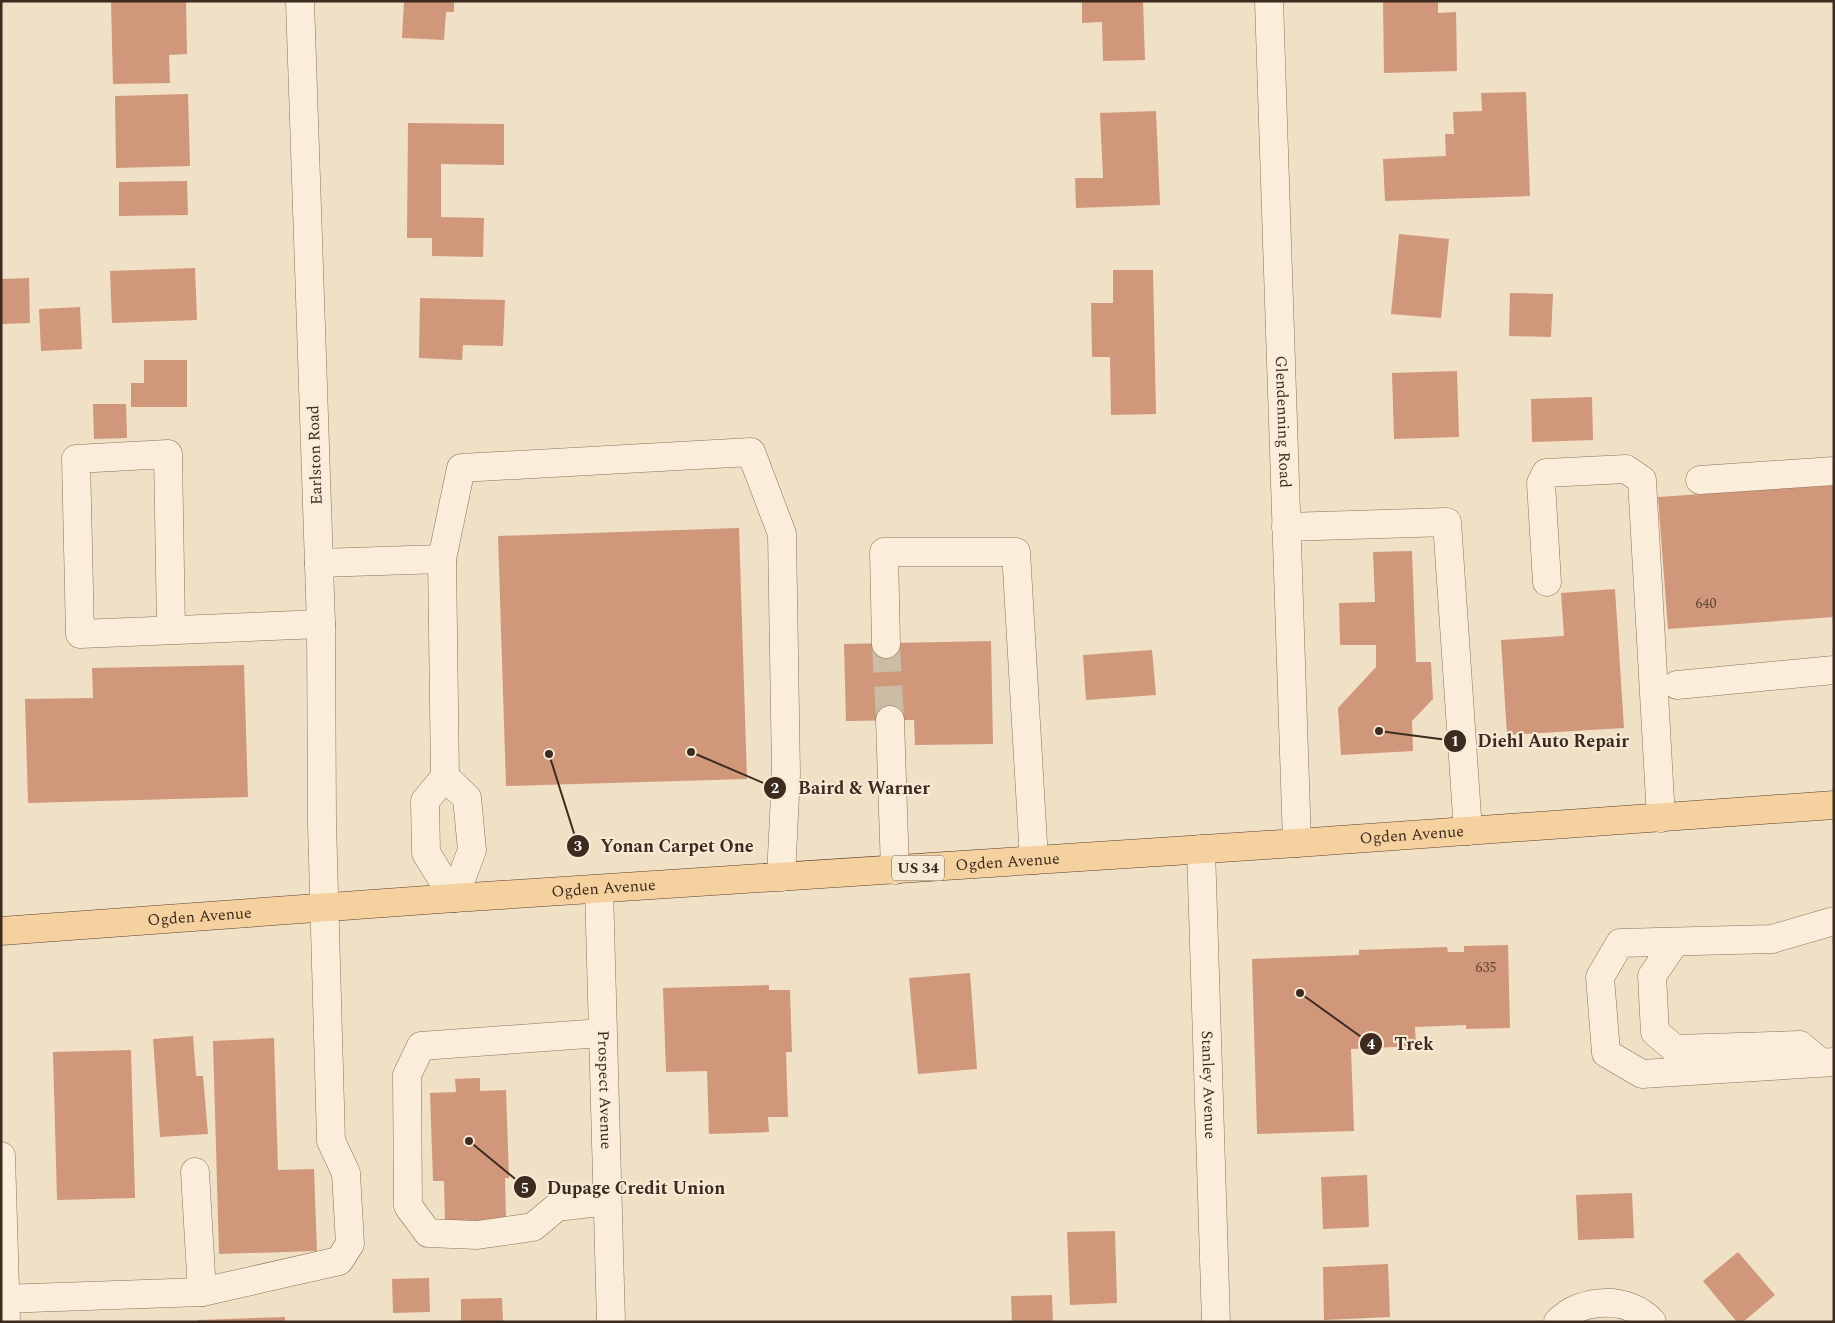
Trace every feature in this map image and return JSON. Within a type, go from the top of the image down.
[{"type":"main road","name":"Ogden Avenue","points":[[1,931],[325,909],[454,898],[1298,843],[1834,805]]},
{"type":"street","name":"Earlston Road","points":[[4,1307],[202,1292],[339,1261],[350,1244],[346,1173],[331,1141],[322,823],[321,624],[300,1]]},
{"type":"street","name":"Glendenning Road","points":[[1269,1],[1298,843]]},
{"type":"street","points":[[454,898],[426,853],[425,801],[445,777],[442,559],[461,468],[751,452],[782,534],[786,774],[781,877]]},
{"type":"street","points":[[171,629],[168,454],[76,459],[80,634],[321,624]]},
{"type":"street","points":[[1547,582],[1541,483],[1546,473],[1626,469],[1642,480],[1661,818]]},
{"type":"street","points":[[1700,480],[1834,470]]},
{"type":"street","points":[[1286,527],[1447,522],[1468,831]]},
{"type":"street","points":[[886,644],[884,552],[1016,552],[1034,860]]},
{"type":"street","points":[[319,564],[442,559]]},
{"type":"street","points":[[1677,685],[1834,670]]},
{"type":"street","points":[[890,720],[895,870]]},
{"type":"street","points":[[445,777],[467,798],[472,850],[454,898]]},
{"type":"street","name":"Stanley Avenue","points":[[1201,849],[1216,1322]]},
{"type":"street","name":"Prospect Avenue","points":[[598,889],[611,1322]]},
{"type":"street","points":[[1827,1062],[1642,1074],[1606,1054],[1600,977],[1620,943],[1772,939],[1834,921]]},
{"type":"street","points":[[1675,942],[1652,976],[1655,1032],[1675,1049],[1800,1045],[1827,1062]]},
{"type":"street","points":[[602,1034],[421,1046],[407,1075],[408,1206],[428,1232],[477,1236],[533,1227],[557,1207],[607,1201]]},
{"type":"street","points":[[1,1156],[4,1307]]},
{"type":"street","points":[[195,1172],[202,1292]]},
{"type":"street","points":[[1558,1322],[1574,1309],[1601,1302],[1637,1310],[1652,1322]]},
{"type":"building","points":[[111,1],[186,1],[187,54],[169,55],[170,83],[113,84]]},
{"type":"building","points":[[404,1],[454,1],[454,12],[446,12],[444,40],[402,38]]},
{"type":"building","points":[[1082,1],[1143,1],[1145,60],[1103,61],[1102,22],[1082,23]]},
{"type":"building","points":[[1383,1],[1438,1],[1438,13],[1456,12],[1457,71],[1384,73]]},
{"type":"building","points":[[1526,92],[1530,196],[1385,201],[1383,159],[1446,156],[1445,134],[1454,134],[1453,112],[1482,111],[1481,93]]},
{"type":"building","points":[[188,94],[190,166],[116,168],[115,96]]},
{"type":"building","points":[[1156,111],[1160,205],[1076,208],[1075,178],[1103,178],[1100,113]]},
{"type":"building","points":[[408,123],[504,124],[504,165],[441,164],[441,217],[484,218],[483,257],[432,256],[432,238],[407,238]]},
{"type":"building","points":[[187,181],[188,215],[119,216],[119,182]]},
{"type":"building","points":[[1399,234],[1449,239],[1441,318],[1391,314]]},
{"type":"building","points":[[195,268],[197,320],[112,323],[110,271]]},
{"type":"building","points":[[1113,270],[1153,270],[1156,414],[1111,415],[1110,357],[1092,357],[1091,303],[1113,303]]},
{"type":"building","points":[[29,278],[30,323],[1,324],[1,279]]},
{"type":"building","points":[[1510,293],[1553,294],[1551,337],[1509,336]]},
{"type":"building","points":[[420,298],[505,300],[503,346],[463,345],[462,360],[419,358]]},
{"type":"building","points":[[80,307],[82,349],[41,351],[39,309]]},
{"type":"building","points":[[144,360],[187,360],[187,407],[131,407],[131,383],[144,383]]},
{"type":"building","points":[[1457,371],[1459,437],[1394,439],[1392,373]]},
{"type":"building","points":[[1592,397],[1593,440],[1532,442],[1531,399]]},
{"type":"building","points":[[93,404],[126,404],[127,438],[94,439]]},
{"type":"building","points":[[1834,485],[1834,617],[1668,629],[1658,497]]},
{"type":"building","points":[[739,528],[747,779],[506,786],[498,536]]},
{"type":"building","points":[[1412,551],[1416,662],[1431,662],[1433,699],[1412,721],[1413,751],[1341,755],[1338,708],[1376,667],[1376,645],[1340,645],[1339,603],[1375,602],[1373,552]]},
{"type":"building","points":[[1615,589],[1624,728],[1507,735],[1501,640],[1564,636],[1561,593]]},
{"type":"building","points":[[991,641],[993,744],[915,745],[914,720],[846,721],[844,644]]},
{"type":"building","points":[[1152,650],[1156,695],[1086,700],[1083,655]]},
{"type":"building","points":[[244,665],[248,797],[28,803],[25,699],[93,698],[92,668]]},
{"type":"building","points":[[1508,945],[1510,1028],[1466,1029],[1466,1025],[1415,1027],[1416,1046],[1351,1049],[1354,1131],[1257,1134],[1252,959],[1359,955],[1359,950],[1447,947],[1448,952],[1464,952],[1464,946]]},
{"type":"building","points":[[970,973],[977,1069],[918,1074],[909,978]]},
{"type":"building","points":[[769,985],[769,990],[790,990],[792,1052],[786,1052],[788,1117],[768,1117],[769,1132],[709,1134],[707,1071],[666,1072],[663,988]]},
{"type":"building","points":[[193,1036],[196,1076],[203,1076],[208,1134],[160,1137],[153,1039]]},
{"type":"building","points":[[274,1038],[278,1170],[314,1169],[317,1251],[219,1254],[213,1041]]},
{"type":"building","points":[[131,1050],[135,1198],[57,1200],[53,1052]]},
{"type":"building","points":[[480,1078],[480,1091],[506,1090],[509,1178],[505,1178],[506,1221],[445,1223],[444,1181],[433,1181],[430,1093],[456,1092],[455,1079]]},
{"type":"building","points":[[1367,1175],[1369,1227],[1323,1229],[1321,1177]]},
{"type":"building","points":[[1632,1193],[1634,1238],[1578,1240],[1576,1195]]},
{"type":"building","points":[[1115,1231],[1117,1303],[1070,1305],[1067,1232]]},
{"type":"building","points":[[1738,1252],[1775,1295],[1743,1322],[1737,1322],[1703,1281]]},
{"type":"building","points":[[1388,1264],[1390,1317],[1324,1320],[1323,1267]]},
{"type":"building","points":[[429,1278],[430,1312],[393,1313],[392,1279]]},
{"type":"building","points":[[1052,1295],[1053,1322],[1012,1322],[1011,1296]]},
{"type":"building","points":[[502,1298],[503,1322],[461,1322],[461,1299]]},
{"type":"building","points":[[285,1317],[285,1322],[198,1322],[198,1320]]},
{"type":"tunnel","points":[[886,644],[890,720]]},
{"type":"place","name":"Diehl Auto Repair","points":[[1379,731]]},
{"type":"place","name":"Baird & Warner","points":[[691,752]]},
{"type":"place","name":"Yonan Carpet One","points":[[549,754]]},
{"type":"place","name":"Trek","points":[[1300,993]]},
{"type":"place","name":"Dupage Credit Union","points":[[469,1141]]}]
